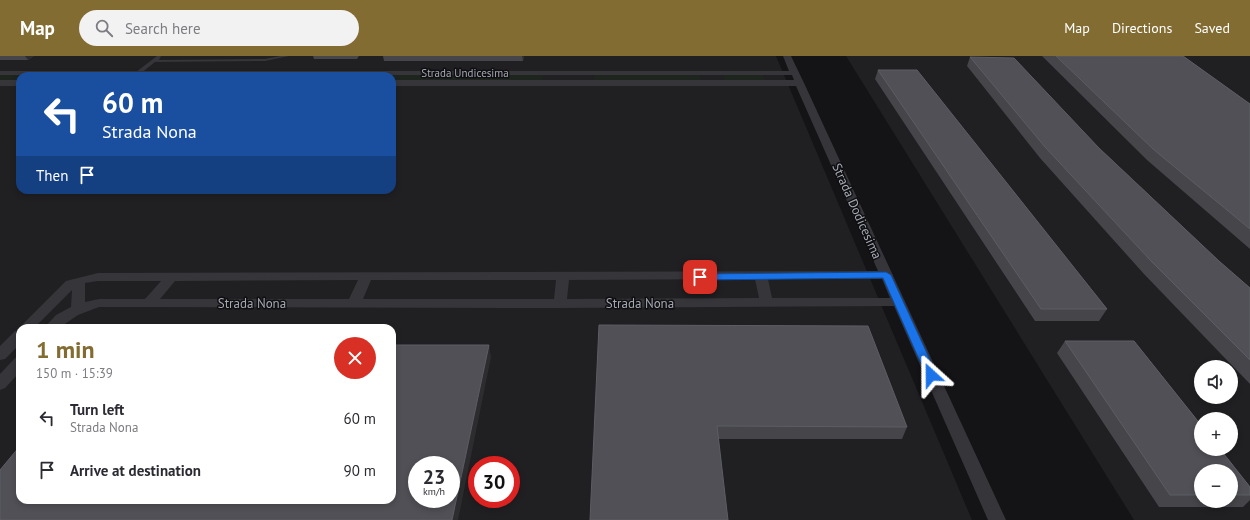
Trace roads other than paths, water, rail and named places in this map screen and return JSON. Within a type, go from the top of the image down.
[{"type":"street","name":"Strada Dodicesima","points":[[787,56],[997,520]]},
{"type":"street","name":"Strada Undicesima","points":[[0,72],[16,72]]},
{"type":"street","points":[[568,83],[569,73]]},
{"type":"street","name":"Strada Undicesima","points":[[396,74],[713,73],[797,78]]},
{"type":"street","points":[[713,73],[716,83]]},
{"type":"street","name":"Strada Undicesima","points":[[396,83],[716,83],[797,78]]},
{"type":"street","points":[[0,83],[16,83]]},
{"type":"street","name":"Strada Nona","points":[[30,324],[62,291],[71,284],[98,277],[761,277],[886,275]]},
{"type":"street","points":[[150,302],[171,277]]},
{"type":"street","points":[[354,304],[366,277]]},
{"type":"street","points":[[560,304],[563,277]]},
{"type":"street","points":[[761,277],[767,303]]},
{"type":"street","points":[[78,309],[79,281]]},
{"type":"street","name":"Strada Nona","points":[[56,324],[69,312],[99,303],[560,304],[898,302]]},
{"type":"street","points":[[0,356],[16,339]]},
{"type":"street","points":[[0,384],[16,366]]},
{"type":"lane","points":[[139,72],[155,61],[159,56]]},
{"type":"lane","points":[[155,61],[265,60],[287,56]]}]
